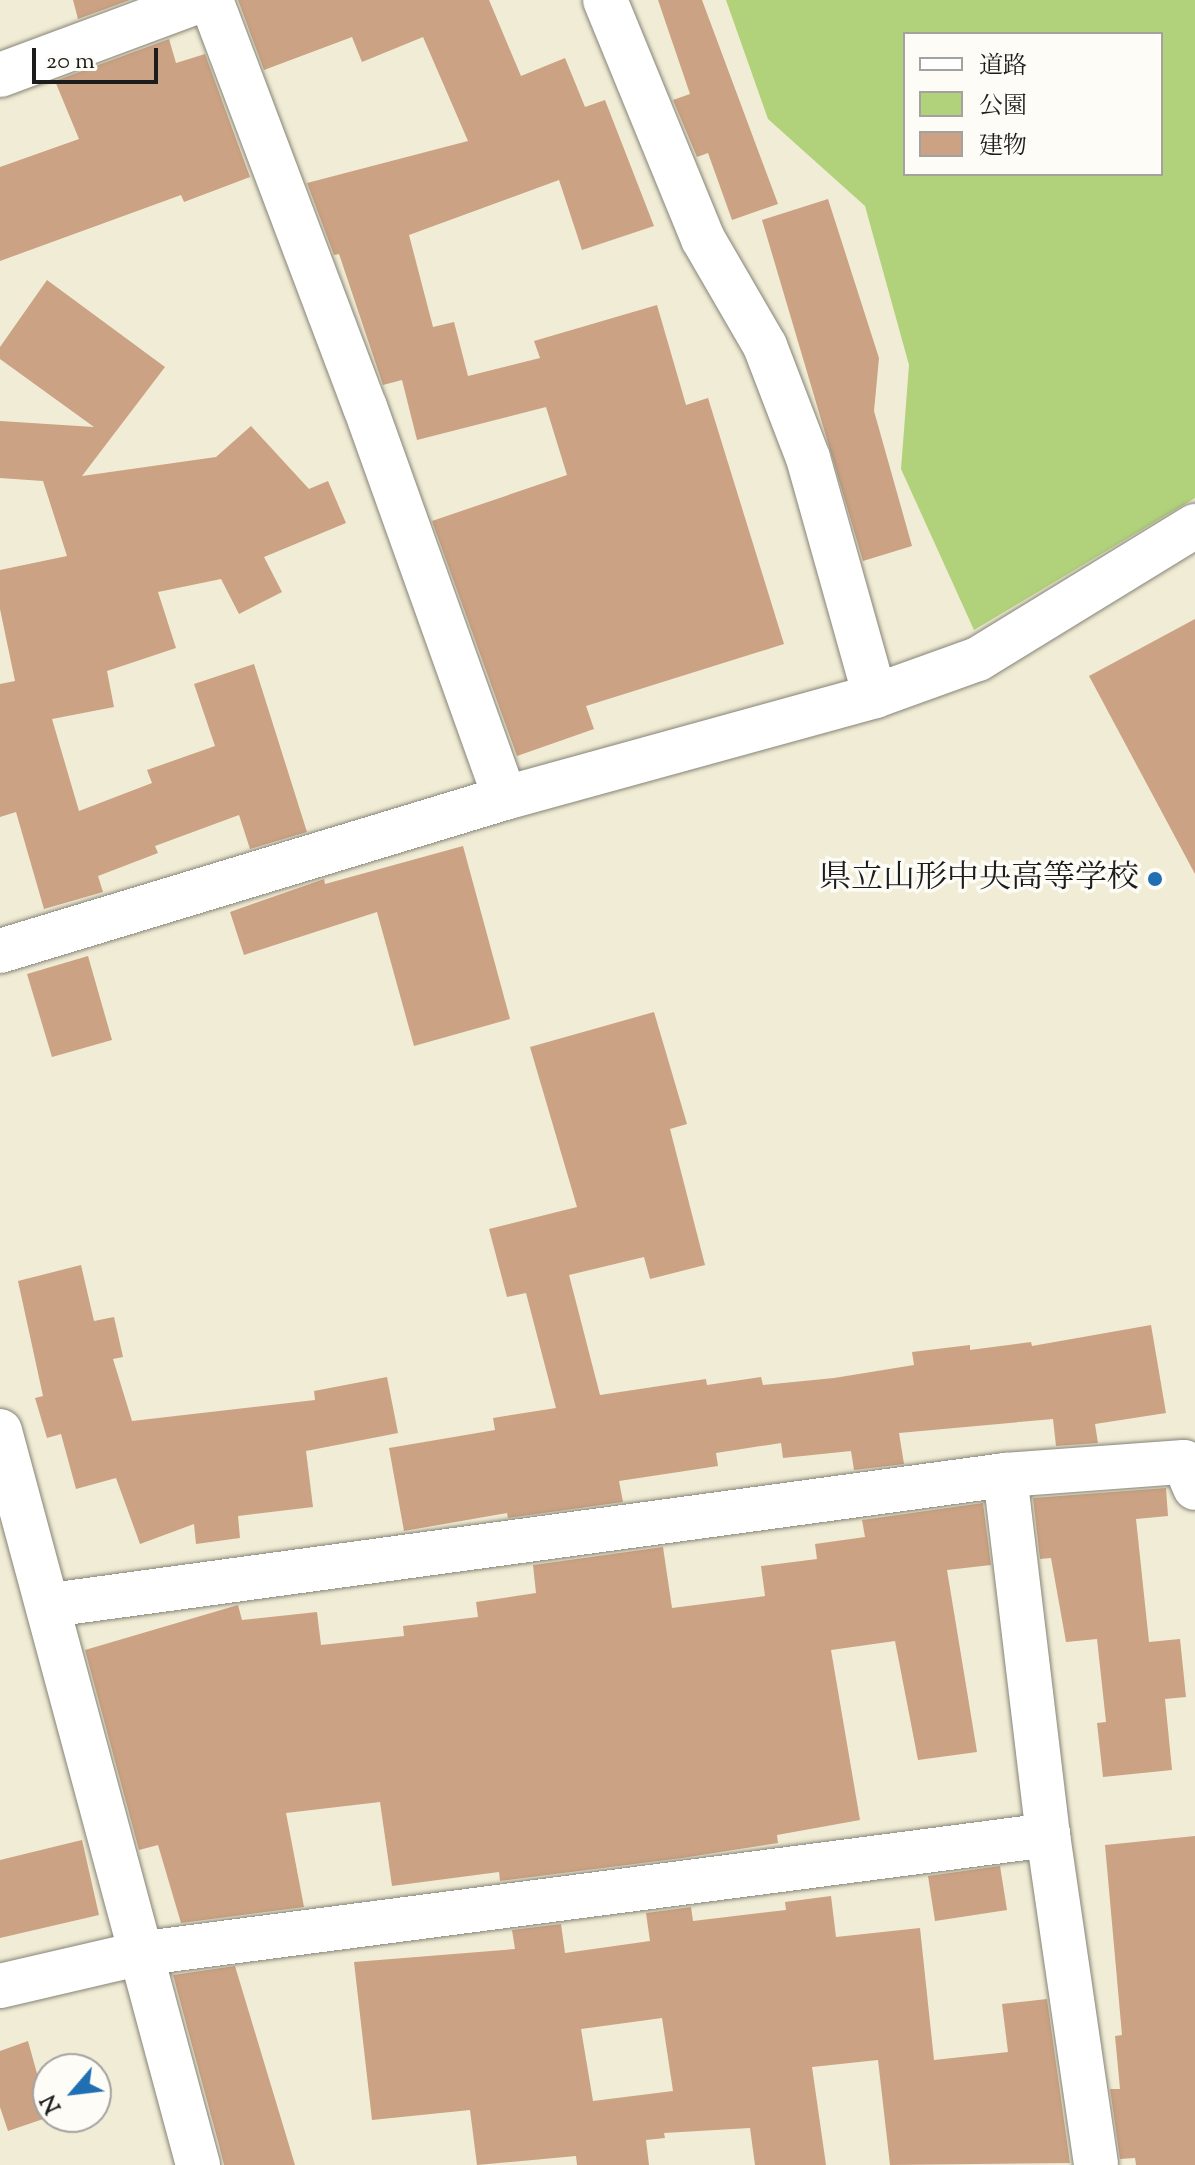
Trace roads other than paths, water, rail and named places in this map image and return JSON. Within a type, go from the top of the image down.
[{"type":"lane","points":[[0,75],[202,0]]},
{"type":"lane","points":[[211,0],[365,407],[505,798]]},
{"type":"lane","points":[[605,0],[703,239],[765,346],[808,458],[875,696]]},
{"type":"lane","points":[[0,951],[505,798],[875,696],[978,659],[1195,526]]},
{"type":"lane","points":[[0,1431],[51,1605],[138,1954],[198,2165]]},
{"type":"lane","points":[[51,1605],[1005,1475],[1184,1462],[1195,1488]]},
{"type":"lane","points":[[1005,1475],[1048,1835],[1096,2165]]},
{"type":"lane","points":[[0,1986],[138,1954],[1048,1835]]},
{"type":"place","name":"県立山形中央高等学校","points":[[1155,879]]}]
